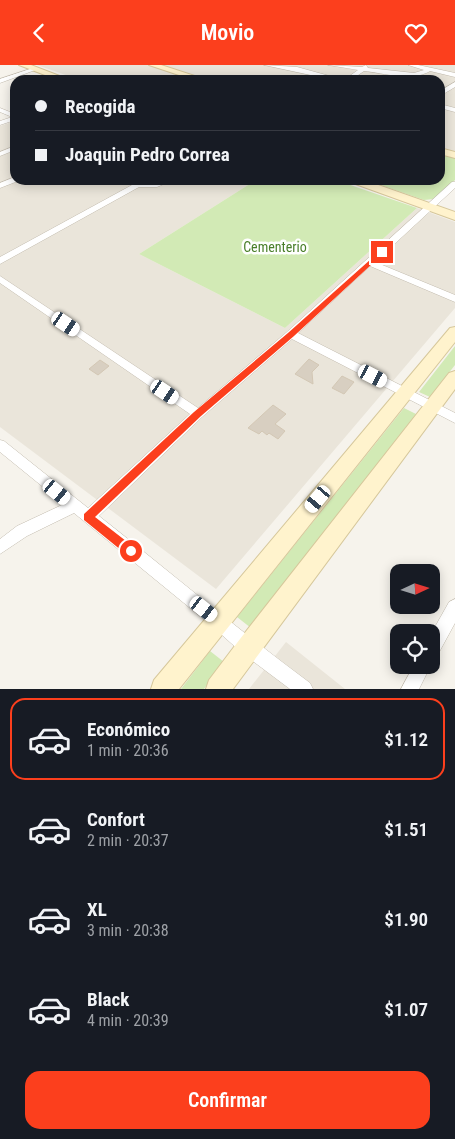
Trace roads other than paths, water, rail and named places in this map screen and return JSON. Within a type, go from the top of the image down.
[{"type":"street","points":[[22,65],[52,75]]},
{"type":"street","points":[[153,65],[186,75]]},
{"type":"street","points":[[267,65],[297,69],[321,75]]},
{"type":"street","points":[[332,65],[367,67],[414,75],[421,74],[429,69]]},
{"type":"street","points":[[411,65],[455,75]]},
{"type":"street","points":[[355,75],[367,67]]},
{"type":"street","points":[[18,75],[35,69]]},
{"type":"street","points":[[88,517],[198,414],[291,335],[455,184]]},
{"type":"street","points":[[0,261],[137,185],[150,187],[159,185]]},
{"type":"street","points":[[368,185],[455,216]]},
{"type":"street","points":[[370,263],[455,299]]},
{"type":"street","points":[[0,279],[198,414]]},
{"type":"street","points":[[163,689],[455,332]]},
{"type":"street","points":[[291,335],[455,418]]},
{"type":"street","points":[[218,689],[248,647],[455,377]]},
{"type":"street","points":[[0,445],[218,620],[248,647],[304,689]]},
{"type":"street","points":[[0,547],[22,531],[74,506]]},
{"type":"street","points":[[440,634],[455,607]]},
{"type":"street","points":[[410,689],[418,674]]},
{"type":"park label","name":"Cementerio","points":[[275,247]]}]
